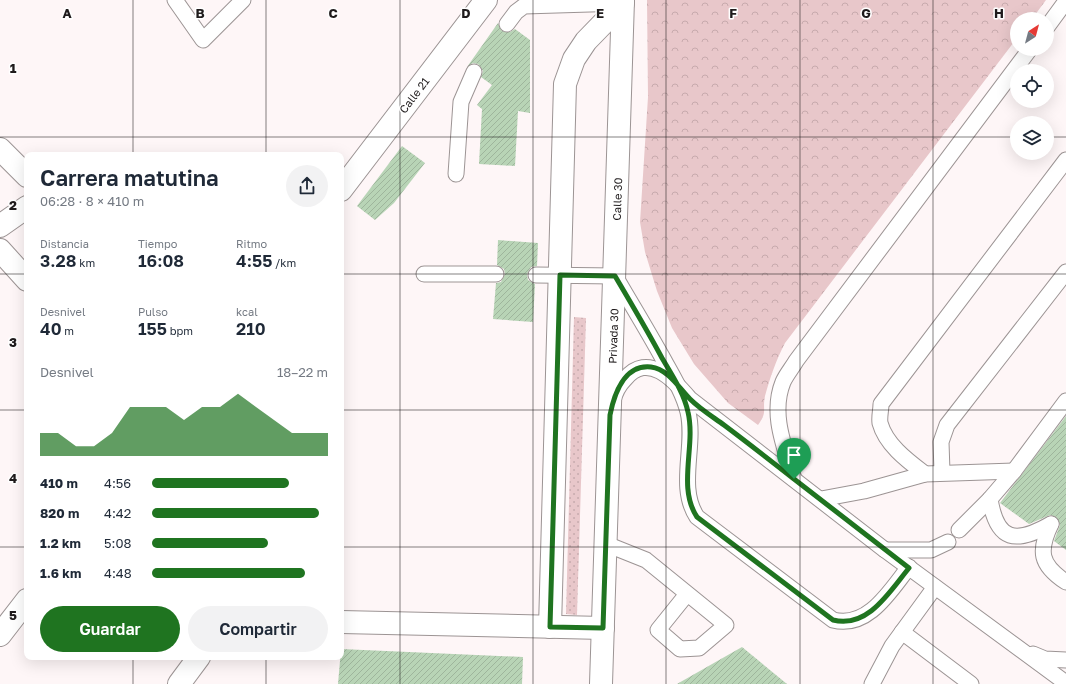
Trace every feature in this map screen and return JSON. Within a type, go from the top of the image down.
[{"type":"street","name":"Calle 21","points":[[344,186],[486,0]]},
{"type":"street","points":[[550,627],[565,84],[574,59],[586,41],[623,1]]},
{"type":"street","name":"Calle 30","points":[[615,276],[623,1]]},
{"type":"street","points":[[0,149],[24,173]]},
{"type":"street","points":[[0,226],[24,209]]},
{"type":"street","points":[[0,250],[24,277]]},
{"type":"street","name":"Privada 30","points":[[601,684],[615,276]]},
{"type":"street","points":[[0,635],[24,604]]},
{"type":"street","points":[[344,622],[603,628]]},
{"type":"street","points":[[179,684],[197,660]]},
{"type":"lane","points":[[175,0],[203,40],[243,0]]},
{"type":"lane","points":[[507,24],[516,12],[524,6],[623,1]]},
{"type":"lane","points":[[1054,17],[1066,1]]},
{"type":"lane","points":[[794,479],[777,416],[777,400],[783,381],[806,348],[1025,56]]},
{"type":"lane","points":[[456,174],[461,102],[474,72]]},
{"type":"lane","points":[[924,474],[902,455],[888,439],[880,422],[881,404],[1066,160]]},
{"type":"lane","points":[[942,472],[941,442],[947,425],[1066,272]]},
{"type":"lane","points":[[424,274],[496,274]]},
{"type":"lane","points":[[536,275],[615,276],[676,382],[688,412],[690,425],[688,494],[691,508],[697,517],[833,620],[843,623],[860,619],[876,608],[909,568]]},
{"type":"lane","points":[[610,415],[618,387],[629,374],[637,369],[651,367],[661,371],[676,382],[690,399],[885,550],[1066,684]]},
{"type":"lane","points":[[959,530],[990,499],[1014,471],[1066,401]]},
{"type":"lane","points":[[821,499],[864,490],[924,474],[942,472],[960,473],[1014,471]]},
{"type":"lane","points":[[990,499],[993,516],[1000,529],[1009,535],[1019,537],[1027,535],[1051,524],[1043,540],[1042,552],[1048,567],[1066,582]]},
{"type":"lane","points":[[885,550],[931,550],[948,542]]},
{"type":"lane","points":[[606,544],[646,560],[687,594]]},
{"type":"lane","points":[[872,684],[883,660],[934,587]]},
{"type":"lane","points":[[902,632],[971,684]]},
{"type":"lane","points":[[1006,639],[1046,659],[1066,660]]},
{"type":"green space","points":[[647,0],[1046,0],[1037,12],[1010,12],[1010,47],[785,343],[771,376],[764,401],[764,414],[758,425],[728,403],[694,364],[672,328],[657,291],[645,252],[640,222],[648,97]]},
{"type":"green space","points":[[574,317],[586,318],[577,615],[566,614]]},
{"type":"building","points":[[498,23],[502,31],[510,32],[515,29],[530,40],[530,113],[518,111],[515,166],[479,164],[482,109],[477,105],[492,85],[481,77],[483,71],[478,64],[473,63],[467,67]]},
{"type":"building","points":[[402,146],[425,163],[394,203],[375,220],[357,206]]},
{"type":"building","points":[[498,240],[538,243],[537,266],[531,267],[527,274],[528,280],[535,284],[533,322],[493,319],[496,283],[501,282],[505,274],[504,269],[497,265]]},
{"type":"building","points":[[1066,416],[1066,550],[1054,541],[1060,525],[1056,517],[1050,515],[1029,524],[1000,503]]},
{"type":"building","points":[[742,647],[787,684],[677,684]]},
{"type":"building","points":[[344,649],[523,657],[522,684],[338,684],[340,660],[344,660]]},
{"type":"route","points":[[794,479],[690,399],[676,382],[661,371],[651,367],[637,369],[629,374],[618,387],[610,415],[603,628],[550,627],[560,275],[615,276],[676,382],[688,412],[690,425],[688,494],[691,508],[697,517],[833,620],[843,623],[860,619],[876,608],[909,568],[794,479]]}]
